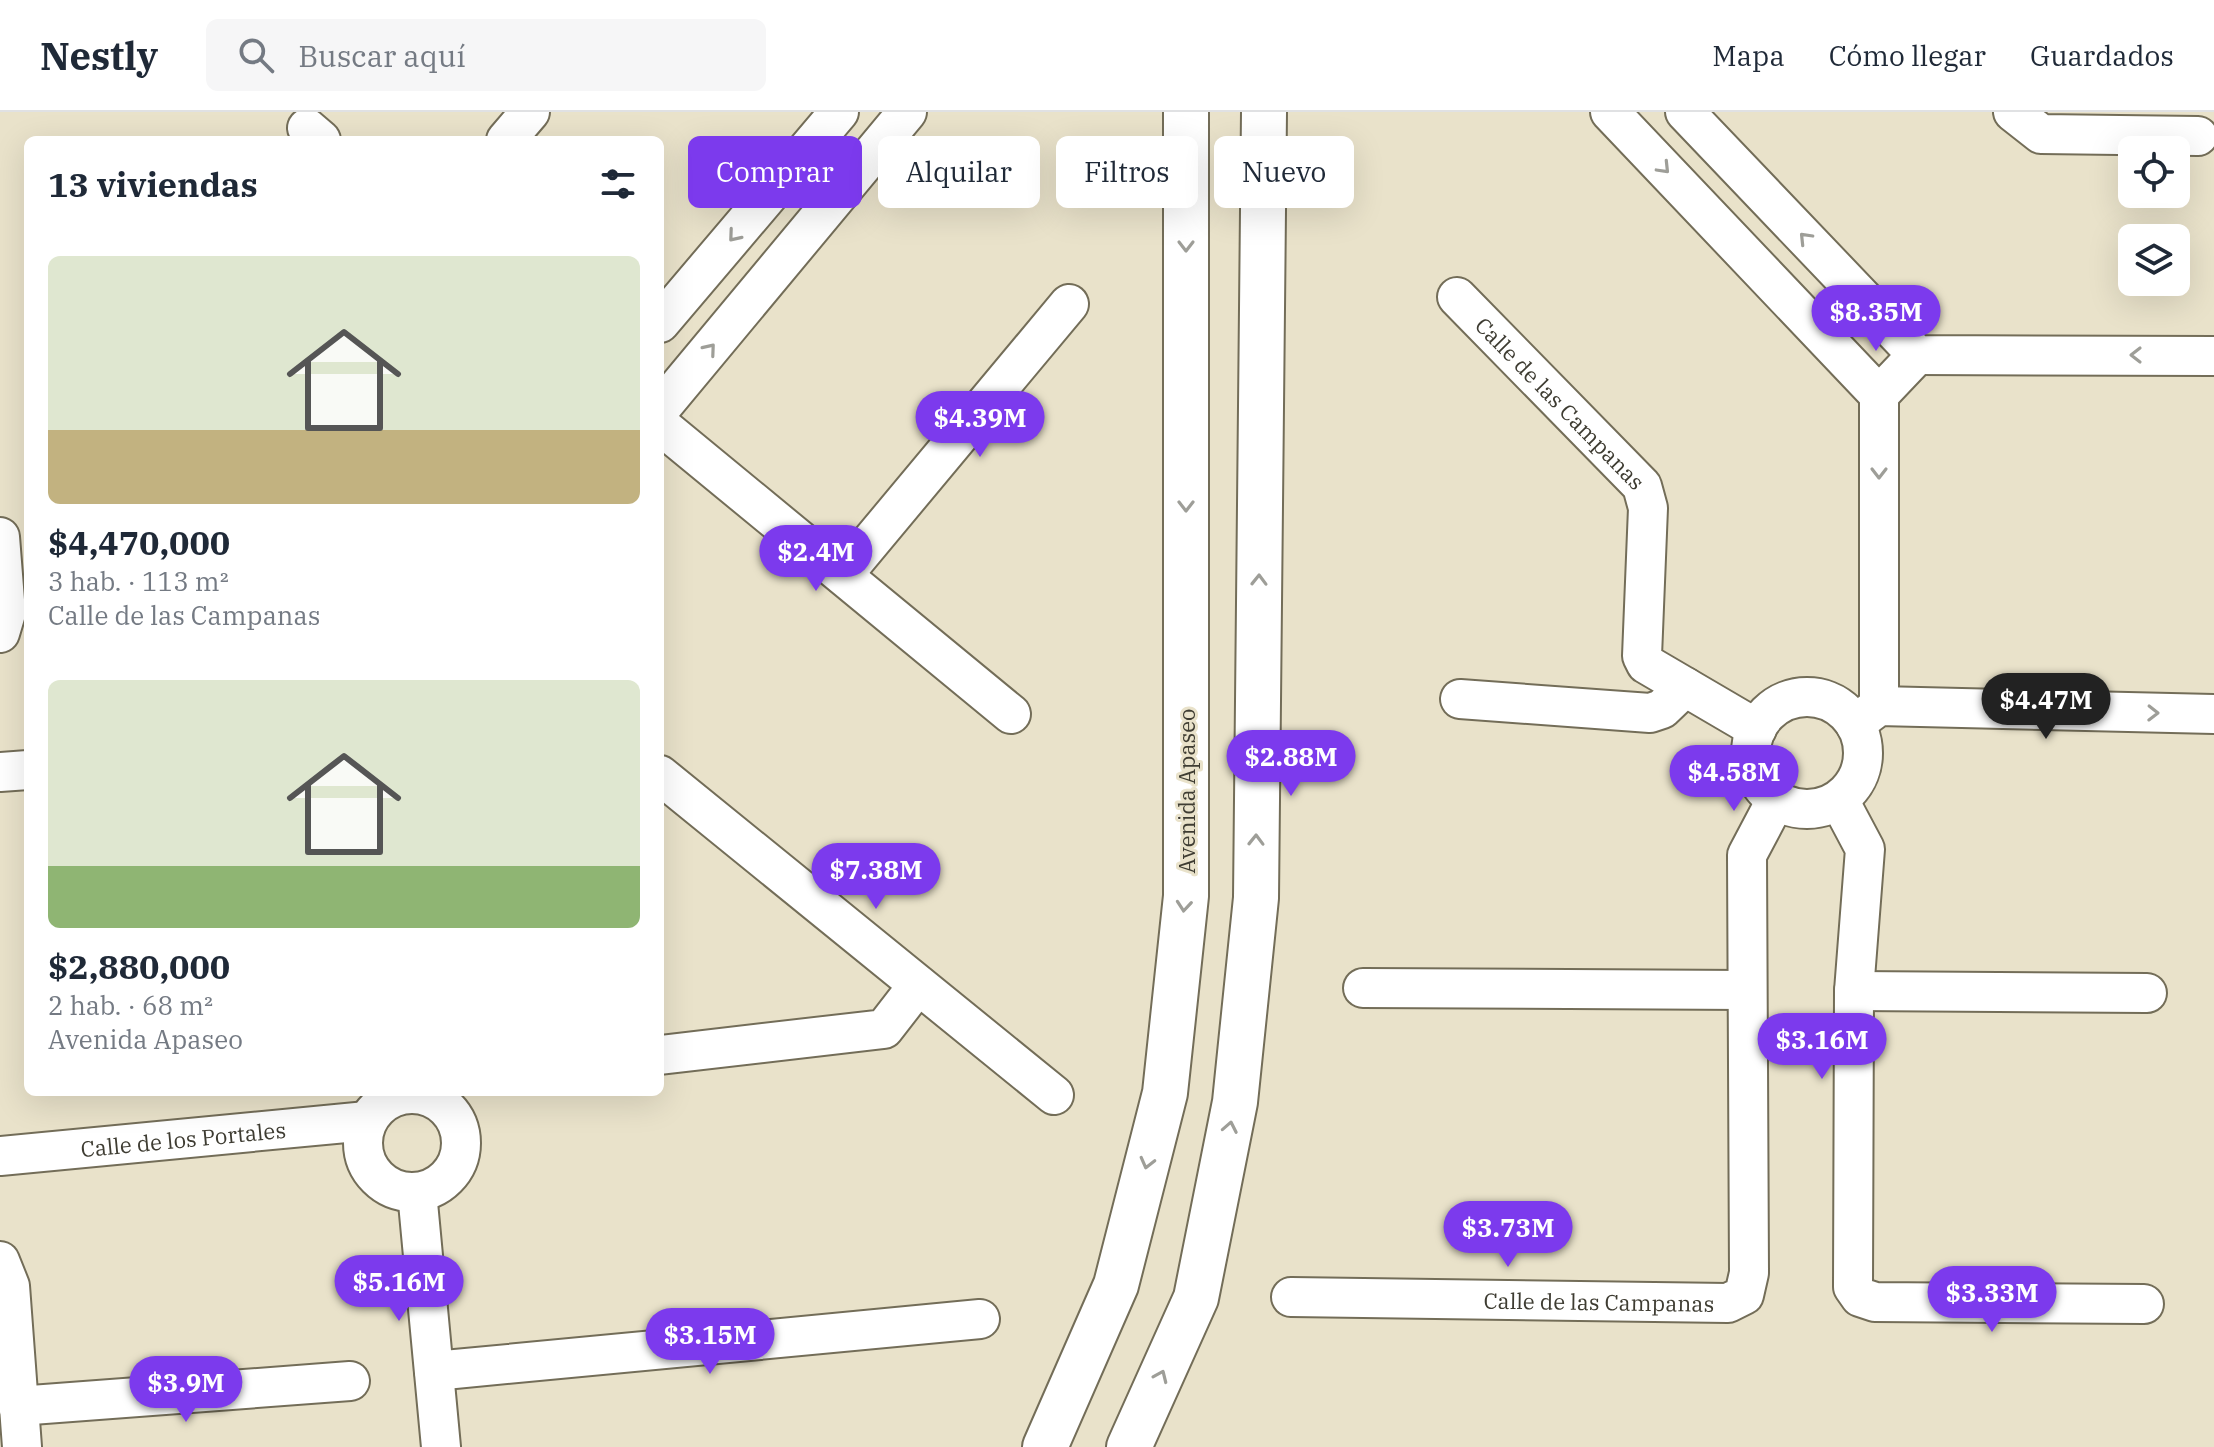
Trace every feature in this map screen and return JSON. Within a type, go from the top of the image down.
[{"type":"street","points":[[509,136],[530,112]]},
{"type":"street","points":[[664,318],[839,112]]},
{"type":"street","points":[[664,404],[907,112]]},
{"type":"street","name":"Avenida Apaseo","points":[[1045,1447],[1116,1285],[1165,1093],[1186,896],[1186,112]]},
{"type":"street","points":[[1133,1446],[1196,1298],[1235,1102],[1256,898],[1264,112]]},
{"type":"street","points":[[1610,112],[1879,395]]},
{"type":"street","points":[[1685,112],[1917,355],[2214,356]]},
{"type":"street","points":[[2013,112],[2041,134],[2203,135]]},
{"type":"street","name":"Calle de las Campanas","points":[[1457,297],[1642,486],[1648,508],[1642,656],[1646,664],[1757,729]]},
{"type":"street","points":[[843,575],[1069,304]]},
{"type":"street","points":[[1917,355],[1879,395],[1867,715],[1864,757],[1851,788],[1839,800],[1819,808],[1796,808],[1776,800],[1758,780],[1751,755],[1757,729],[1776,707],[1804,698],[1867,715],[2214,714]]},
{"type":"street","points":[[664,428],[1011,714]]},
{"type":"street","points":[[0,633],[6,613],[10,542]]},
{"type":"street","points":[[1460,699],[1650,713],[1662,709],[1685,687]]},
{"type":"street","points":[[0,772],[24,770]]},
{"type":"street","points":[[664,778],[1054,1095]]},
{"type":"street","name":"Calle de las Campanas","points":[[1291,1297],[1736,1301],[1744,1295],[1749,1273],[1747,855],[1776,800]]},
{"type":"street","points":[[1839,800],[1865,849],[1854,991],[1852,1277],[1860,1297],[1875,1302],[2144,1304]]},
{"type":"street","points":[[664,1055],[884,1029],[918,985]]},
{"type":"street","points":[[1363,988],[1746,990]]},
{"type":"street","points":[[1854,991],[2147,993]]},
{"type":"street","points":[[396,1096],[374,1106],[361,1142],[365,1163],[378,1181],[397,1191],[417,1192],[435,1187],[449,1176],[458,1162],[462,1145],[454,1099]]},
{"type":"street","name":"Calle de los Portales","points":[[0,1156],[374,1106]]},
{"type":"street","points":[[417,1192],[441,1447]]},
{"type":"street","points":[[0,1261],[10,1286],[22,1447]]},
{"type":"street","points":[[434,1371],[980,1319]]},
{"type":"street","points":[[18,1406],[350,1381]]}]
